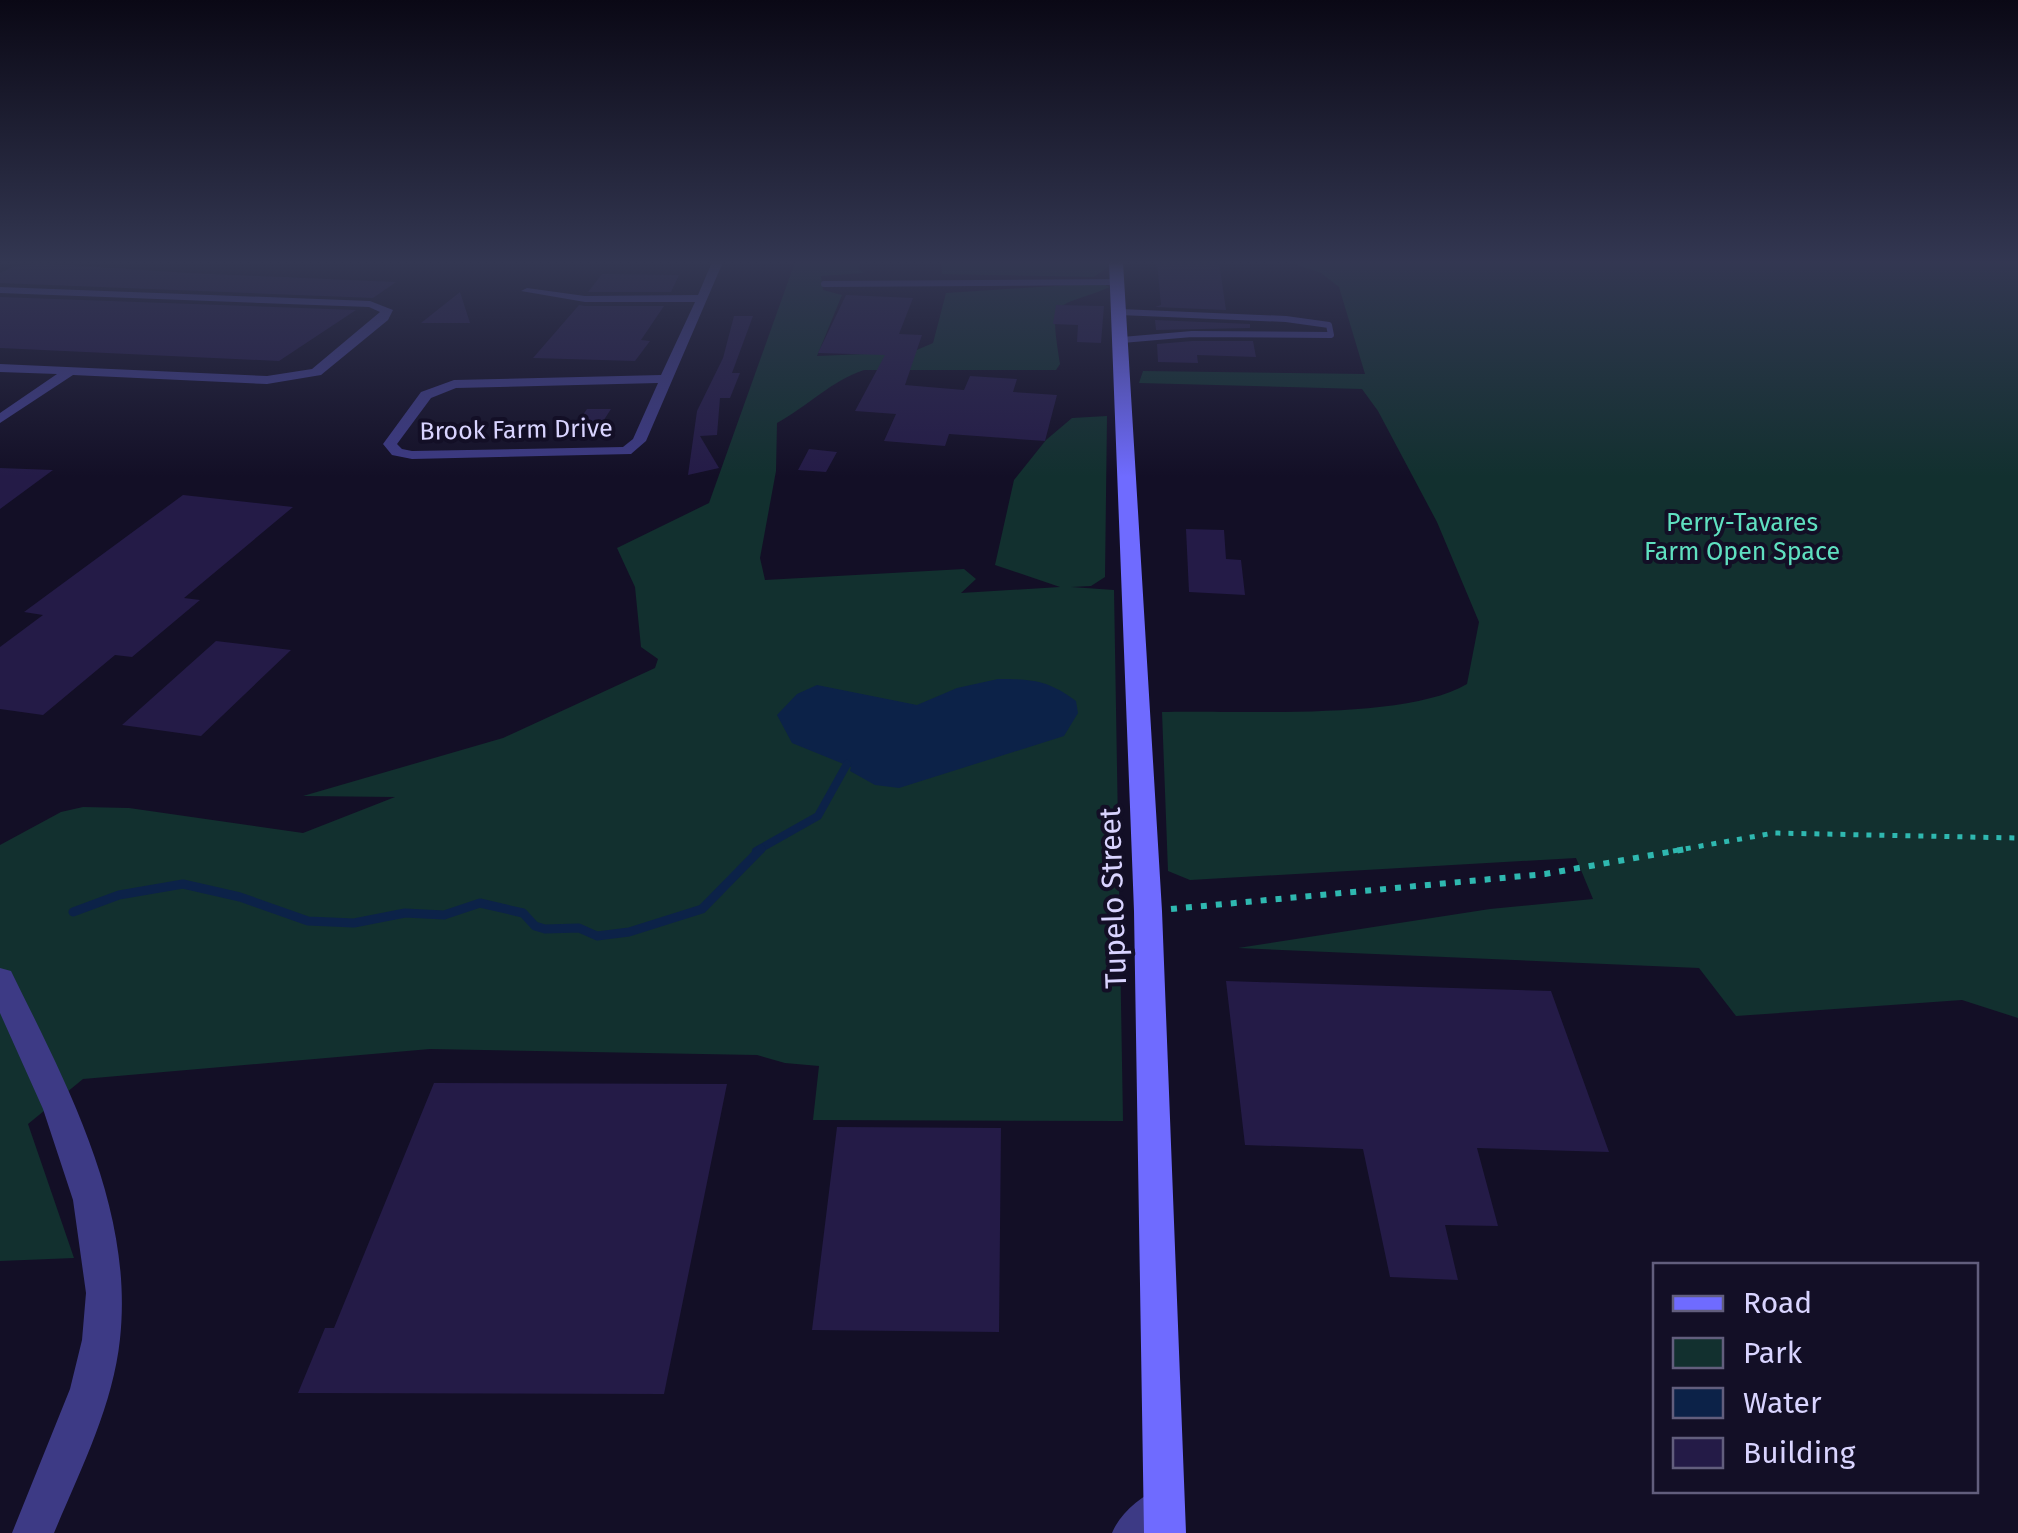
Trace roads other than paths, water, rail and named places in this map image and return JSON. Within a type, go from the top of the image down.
[{"type":"main road","name":"Tupelo Street","points":[[1121,334],[1148,911],[1164,1518]]},
{"type":"street","points":[[0,368],[267,380],[300,377],[326,365],[361,334]]},
{"type":"street","name":"Brook Farm Drive","points":[[666,380],[454,384],[423,399],[390,444],[396,452],[412,455],[631,450],[639,440],[666,380],[686,334]]},
{"type":"street","points":[[0,420],[71,371]]},
{"type":"street","points":[[0,980],[62,1115],[96,1218],[105,1275],[101,1341],[86,1398],[33,1533]]},
{"type":"street","points":[[1129,1533],[1164,1518]]},
{"type":"lane","points":[[1153,334],[1172,338],[1331,334]]},
{"type":"lane","points":[[1170,334],[1172,338]]},
{"type":"water","points":[[998,679],[1039,682],[1076,701],[1078,713],[1064,736],[899,788],[875,785],[850,771],[851,767],[792,743],[777,715],[797,694],[817,685],[917,705],[957,688]]},
{"type":"waterway","points":[[756,851],[818,816],[847,764]]},
{"type":"waterway","points":[[73,912],[119,895],[183,884],[240,897],[308,921],[354,923],[405,913],[444,915],[480,903],[523,913],[535,926],[545,929],[579,928],[597,936],[629,932],[702,909],[761,849]]},
{"type":"park label","name":"Perry-Tavares Farm Open Space","points":[[1742,538]]}]
